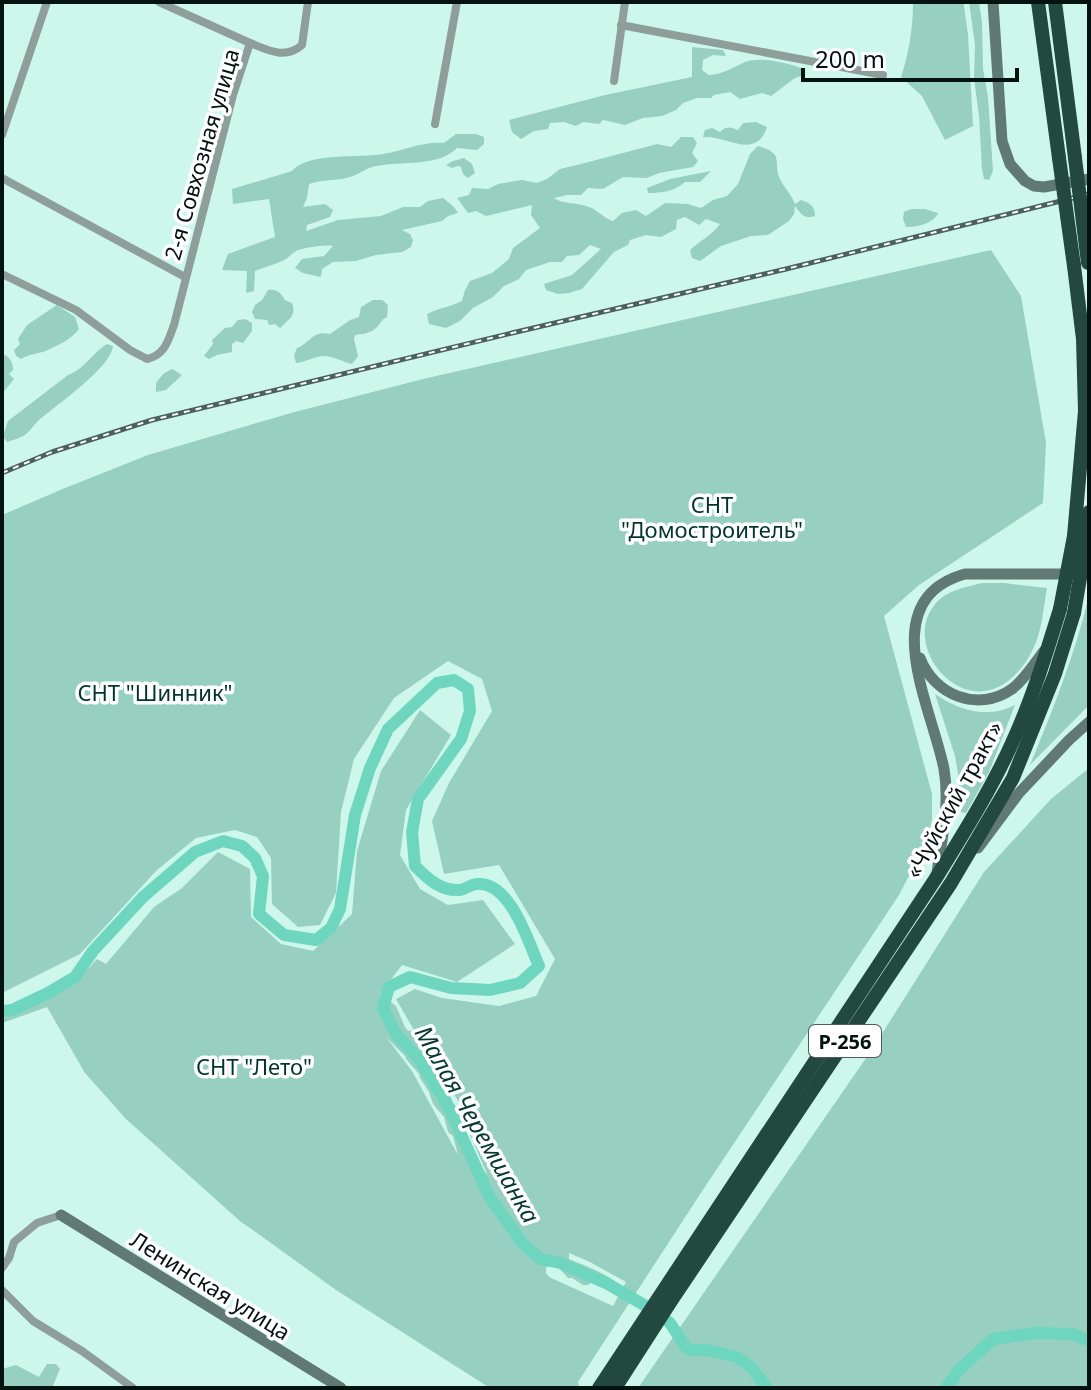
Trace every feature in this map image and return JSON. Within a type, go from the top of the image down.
[{"type":"highway","name":"«Чуйский тракт»","points":[[1038,2],[1059,158],[1084,266]]},
{"type":"highway","name":"«Чуйский тракт»","points":[[599,1388],[639,1339],[951,883],[1013,778],[1055,674],[1080,537],[1085,411],[1084,266],[1075,158],[1055,2]]},
{"type":"highway","name":"«Чуйский тракт»","points":[[1080,537],[1089,512]]},
{"type":"highway","name":"«Чуйский тракт»","points":[[667,1297],[979,807],[1012,744],[1050,641],[1067,611]]},
{"type":"highway","name":"«Чуйский тракт»","points":[[615,1388],[639,1339]]},
{"type":"main road","points":[[993,2],[1002,141],[1010,164],[1034,186],[1089,179]]},
{"type":"main road","points":[[936,878],[945,822],[946,790],[944,768],[914,643],[915,621],[923,602],[934,589],[956,576],[976,573],[1089,574]]},
{"type":"main road","points":[[914,643],[922,664],[935,683],[952,695],[977,700],[990,699],[1012,689],[1050,641]]},
{"type":"main road","points":[[951,883],[1019,793],[1089,722]]},
{"type":"main road","name":"Ленинская улица","points":[[61,1215],[341,1388]]},
{"type":"street","points":[[2,135],[47,2]]},
{"type":"street","points":[[159,2],[250,43]]},
{"type":"street","name":"2-я Совхозная улица","points":[[2,274],[76,310],[130,350],[147,359],[157,357],[174,325],[233,95],[250,43],[279,54],[294,52],[302,45],[308,2]]},
{"type":"street","points":[[435,124],[457,2]]},
{"type":"street","points":[[614,81],[625,2]]},
{"type":"street","points":[[621,25],[883,75]]},
{"type":"street","points":[[2,178],[185,277]]},
{"type":"street","points":[[2,1268],[14,1242],[37,1223],[61,1215]]},
{"type":"street","points":[[2,1290],[33,1321],[133,1388]]},
{"type":"green space","points":[[913,2],[963,2],[964,6],[973,126],[945,140],[922,96],[901,77],[910,40]]},
{"type":"green space","points":[[969,2],[979,2],[982,22],[983,69],[993,171],[989,180],[984,179],[982,169],[974,78],[975,45]]},
{"type":"green space","points":[[692,47],[723,50],[726,56],[713,55],[703,60],[702,70],[709,75],[745,62],[766,60],[802,68],[804,75],[771,96],[762,93],[740,99],[730,92],[711,98],[697,98],[662,116],[643,118],[625,125],[603,120],[599,124],[583,122],[576,126],[564,122],[550,123],[548,129],[534,131],[521,139],[512,132],[509,120],[692,77]]},
{"type":"green space","points":[[756,122],[767,127],[756,143],[748,145],[703,137],[705,130],[712,128],[720,132],[728,128],[738,130],[743,123]]},
{"type":"green space","points":[[456,134],[476,134],[484,137],[484,144],[477,150],[457,148],[430,161],[374,167],[348,178],[309,184],[303,207],[325,204],[333,210],[330,217],[307,225],[306,231],[338,220],[381,216],[403,207],[420,207],[428,201],[443,198],[453,206],[458,213],[442,221],[402,230],[410,234],[413,240],[411,247],[402,252],[356,261],[333,262],[322,269],[321,277],[295,268],[302,259],[324,256],[333,246],[299,250],[282,261],[255,271],[254,291],[246,293],[247,271],[222,270],[228,254],[275,237],[269,199],[233,204],[232,189],[292,171],[299,165],[321,158],[383,154],[444,143]]},
{"type":"green space","points":[[681,137],[693,137],[697,143],[692,153],[698,161],[693,167],[647,178],[623,177],[603,189],[588,188],[581,195],[554,198],[589,207],[613,221],[622,213],[636,210],[646,216],[665,203],[701,208],[727,196],[738,184],[750,154],[758,146],[775,156],[778,175],[795,204],[801,200],[809,204],[815,216],[803,216],[795,206],[789,221],[768,235],[751,236],[721,246],[700,261],[692,258],[690,250],[720,224],[706,219],[699,225],[685,217],[677,220],[676,229],[661,237],[646,235],[630,240],[628,245],[614,252],[582,289],[558,294],[546,290],[544,284],[572,275],[601,249],[590,245],[579,255],[567,256],[562,262],[550,262],[526,270],[519,279],[504,286],[460,321],[446,328],[429,324],[427,314],[462,301],[470,281],[492,273],[509,259],[513,248],[540,228],[531,215],[532,205],[486,216],[476,211],[468,213],[457,198],[469,195],[472,188],[488,189],[522,180],[537,183],[560,169],[657,144],[671,147]]},
{"type":"green space","points":[[464,158],[472,164],[475,173],[468,178],[461,167],[446,165]]},
{"type":"green space","points":[[711,171],[700,182],[685,182],[668,191],[648,193],[647,188],[670,179]]},
{"type":"green space","points":[[911,209],[938,213],[929,222],[906,227],[904,212]]},
{"type":"green space","points":[[991,250],[1021,296],[1046,443],[1043,503],[919,585],[884,616],[932,794],[928,839],[899,895],[578,1382],[580,1388],[490,1388],[336,1290],[241,1222],[126,1119],[85,1073],[47,1007],[2,1023],[2,1015],[82,976],[97,959],[106,964],[154,907],[182,888],[218,852],[250,869],[251,917],[281,944],[313,951],[352,914],[357,851],[381,771],[420,710],[451,735],[406,810],[400,855],[420,889],[448,905],[483,900],[515,944],[457,982],[402,965],[380,994],[396,1006],[408,1031],[414,1030],[396,999],[415,989],[442,998],[499,1006],[536,996],[555,959],[499,865],[444,874],[432,821],[449,783],[492,711],[482,679],[448,661],[394,698],[354,759],[341,812],[336,893],[320,925],[298,927],[272,904],[271,858],[257,837],[235,830],[196,838],[156,871],[80,954],[2,993],[2,515],[148,455],[423,379]],"holes":[[[386,1037],[419,1074],[433,1104],[444,1117],[458,1155],[412,1071]],[[440,1072],[467,1115],[467,1128],[487,1174],[478,1166],[475,1152],[461,1127],[461,1111],[453,1103]],[[569,1253],[626,1282],[613,1306],[546,1273],[548,1266],[559,1268],[568,1278],[583,1285],[591,1282],[610,1291],[618,1285],[603,1274],[569,1259]]]},
{"type":"green space","points":[[268,290],[278,292],[292,303],[293,314],[280,328],[275,324],[269,325],[267,320],[255,319],[252,312]]},
{"type":"green space","points":[[373,300],[382,300],[388,305],[387,317],[371,331],[355,335],[358,356],[352,364],[324,356],[296,363],[294,355],[297,348],[316,335],[330,334],[359,317],[361,307]]},
{"type":"green space","points":[[57,305],[75,317],[79,329],[46,351],[21,359],[16,356],[14,350],[20,344],[18,339],[27,325]]},
{"type":"green space","points":[[245,319],[252,323],[252,331],[243,343],[236,341],[232,344],[232,352],[209,359],[204,356],[213,344],[212,340],[225,328]]},
{"type":"green space","points":[[107,344],[113,346],[110,355],[93,375],[25,435],[7,442],[3,436],[8,421],[79,369]]},
{"type":"green space","points":[[2,354],[12,362],[13,370],[9,374],[14,379],[2,394]]},
{"type":"green space","points":[[172,369],[182,375],[166,390],[156,392],[156,383]]},
{"type":"green space","points":[[982,583],[1047,588],[1040,631],[1030,655],[1010,680],[988,691],[967,690],[948,680],[934,663],[926,643],[926,622],[936,603],[951,592]]},
{"type":"green space","points":[[1089,596],[1089,705],[1030,765],[1063,682]]},
{"type":"green space","points":[[935,694],[954,705],[974,711],[994,712],[1015,705],[989,772],[966,813],[961,812],[955,756]]},
{"type":"green space","points":[[1089,768],[1089,1388],[638,1388],[873,1048],[984,872],[1051,799]]},
{"type":"green space","points":[[47,1364],[56,1364],[60,1369],[52,1388],[2,1388],[2,1369],[16,1365],[39,1377]]},
{"type":"waterway","name":"Малая Черемшанка","points":[[2,1011],[12,1010],[75,977],[93,951],[143,897],[195,852],[223,841],[242,846],[255,858],[263,876],[259,914],[284,935],[316,940],[331,928],[340,909],[355,815],[370,768],[388,729],[437,683],[454,680],[468,689],[470,711],[461,739],[418,799],[412,832],[415,866],[429,879],[452,890],[477,884],[499,892],[516,914],[539,966],[520,983],[490,990],[451,988],[410,977],[389,987],[383,1008],[396,1034],[419,1059],[448,1106],[489,1196],[523,1244],[541,1259],[560,1263],[608,1284],[656,1312],[670,1323],[690,1350],[737,1357],[752,1368],[767,1388]]},
{"type":"waterway","points":[[946,1388],[958,1371],[993,1339],[1034,1333],[1073,1334],[1089,1341]]},
{"type":"railway","points":[[2,473],[52,452],[152,420],[1089,194]]},
{"type":"park label","name":"СНТ \"Домостроитель\"","points":[[712,516]]},
{"type":"park label","name":"СНТ \"Шинник\"","points":[[155,692]]},
{"type":"park label","name":"СНТ \"Лето\"","points":[[254,1066]]}]
